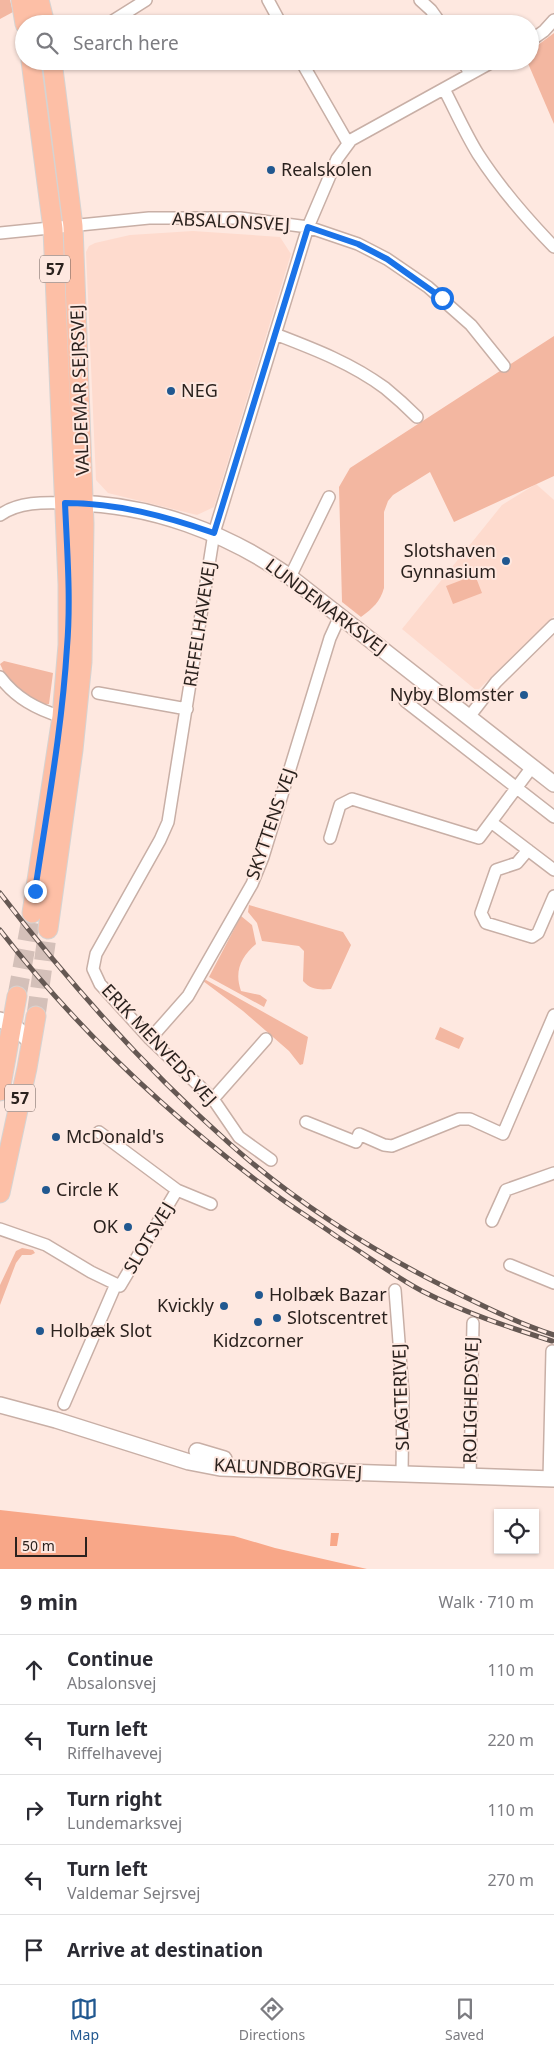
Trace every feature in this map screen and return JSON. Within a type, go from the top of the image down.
[{"type":"main road","points":[[21,0],[24,15]]},
{"type":"main road","points":[[39,0],[42,15]]},
{"type":"main road","name":"VALDEMAR SEJRSVEJ","points":[[32,70],[53,228],[68,584],[68,645],[62,717],[32,913]]},
{"type":"main road","name":"VALDEMAR SEJRSVEJ","points":[[48,929],[73,750],[82,662],[84,503],[73,226],[53,70]]},
{"type":"main road","name":"57","points":[[0,1091],[6,1022],[17,996]]},
{"type":"main road","name":"57","points":[[0,1193],[36,1016]]},
{"type":"street","points":[[122,15],[146,0]]},
{"type":"street","points":[[268,0],[276,15]]},
{"type":"street","points":[[420,0],[434,15]]},
{"type":"street","points":[[539,35],[554,20]]},
{"type":"street","points":[[306,70],[348,143],[477,70]]},
{"type":"street","points":[[468,70],[470,74]]},
{"type":"street","points":[[444,89],[477,151],[490,171],[521,212],[554,247]]},
{"type":"street","name":"RIFFELHAVEVEJ","points":[[93,969],[96,954],[166,826],[172,808],[214,533],[308,227],[338,159],[348,143]]},
{"type":"street","name":"ABSALONSVEJ","points":[[0,233],[149,218],[215,217],[267,221],[308,227],[358,244],[387,259],[428,287],[470,325],[504,366]]},
{"type":"street","points":[[275,334],[330,355],[358,370],[386,389],[417,417]]},
{"type":"street","points":[[290,578],[329,497]]},
{"type":"street","points":[[0,515],[7,510],[23,505],[65,503]]},
{"type":"street","name":"LUNDEMARKSVEJ","points":[[65,503],[106,504],[147,512],[214,533],[259,556],[340,616],[554,784]]},
{"type":"street","name":"SKYTTENS VEJ","points":[[150,1039],[188,996],[252,884],[263,857],[330,638],[340,616]]},
{"type":"street","points":[[468,717],[496,682],[554,625]]},
{"type":"street","points":[[0,677],[14,692],[32,706],[62,717]]},
{"type":"street","name":"RIFFELHAVEVEJ","points":[[98,693],[187,709]]},
{"type":"street","points":[[405,701],[554,817]]},
{"type":"street","points":[[330,838],[340,805],[352,799],[479,838],[532,767]]},
{"type":"street","points":[[491,822],[554,870]]},
{"type":"street","points":[[528,850],[517,863],[496,870],[480,913],[486,923],[532,937],[538,933],[554,896]]},
{"type":"street","name":"ERIK MENVEDS VEJ","points":[[93,969],[100,984],[150,1039],[213,1099],[239,1137],[271,1160]]},
{"type":"street","points":[[306,1122],[356,1142],[359,1134],[384,1145],[392,1146],[459,1119],[470,1119],[503,1134],[554,1015]]},
{"type":"street","points":[[6,1022],[31,1042]]},
{"type":"street","points":[[213,1099],[266,1040]]},
{"type":"street","points":[[4,1042],[31,1042]]},
{"type":"street","points":[[99,1132],[177,1190],[210,1204]]},
{"type":"street","points":[[492,1221],[506,1190],[554,1173]]},
{"type":"street","name":"SLOTSVEJ","points":[[64,1404],[118,1285],[177,1190]]},
{"type":"street","points":[[0,1229],[46,1245],[91,1272],[118,1285]]},
{"type":"street","points":[[510,1265],[554,1283]]},
{"type":"street","name":"SLAGTERIVEJ","points":[[395,1290],[403,1394],[402,1473]]},
{"type":"street","name":"ROLIGHEDSVEJ","points":[[470,1477],[473,1323]]},
{"type":"street","points":[[552,1350],[552,1479]]},
{"type":"street","name":"KALUNDBORGVEJ","points":[[0,1405],[56,1420],[189,1462],[230,1469],[552,1479]]},
{"type":"street","points":[[197,1451],[208,1456],[238,1460],[253,1470]]},
{"type":"shaded area","points":[[0,0],[10,0],[13,12],[0,19]]},
{"type":"shaded area","points":[[554,33],[554,124],[531,70],[539,70],[539,44]]},
{"type":"shaded area","name":"NEG","points":[[193,231],[280,237],[291,254],[214,507],[197,515],[108,493],[96,480],[86,252],[89,246],[95,243],[130,235]]},
{"type":"shaded area","points":[[554,336],[554,476],[454,522],[430,472],[393,495],[388,501],[384,512],[384,588],[376,604],[361,617],[342,602],[339,487],[350,468]]},
{"type":"shaded area","name":"Slotshaven Gynnasium","points":[[536,484],[554,500],[554,616],[477,691],[402,629],[502,505]]},
{"type":"shaded area","points":[[475,575],[482,593],[453,604],[446,586]]},
{"type":"shaded area","points":[[4,661],[53,673],[49,704],[32,700],[15,688],[6,677],[0,664]]},
{"type":"shaded area","points":[[249,905],[343,932],[351,945],[331,989],[316,989],[303,981],[304,951],[299,946],[262,941],[257,923],[248,912]]},
{"type":"shaded area","points":[[241,916],[252,925],[256,944],[246,954],[240,965],[239,984],[241,991],[260,995],[267,1000],[264,1007],[209,977]]},
{"type":"shaded area","points":[[206,980],[308,1037],[303,1064],[300,1065],[289,1051],[243,1011],[203,981]]},
{"type":"shaded area","points":[[440,1027],[464,1038],[459,1049],[435,1039]]},
{"type":"shaded area","points":[[22,1248],[33,1250],[35,1253],[22,1255],[16,1263],[0,1305],[0,1285],[16,1251]]},
{"type":"shaded area","points":[[0,1510],[234,1536],[275,1548],[367,1569],[0,1569]]},
{"type":"shaded area","points":[[331,1533],[339,1533],[337,1546],[330,1546]]},
{"type":"tunnel","points":[[17,996],[32,913]]},
{"type":"tunnel","points":[[36,1016],[48,929]]},
{"type":"railway","points":[[0,893],[53,960],[109,1024],[168,1086],[254,1165],[334,1223],[418,1273],[486,1307],[554,1335]]},
{"type":"railway","points":[[0,930],[30,968],[96,1040],[167,1107],[241,1169],[280,1198],[411,1285],[438,1299],[502,1325],[552,1341]]},
{"type":"place","name":"Realskolen","points":[[271,170]]},
{"type":"place","name":"NEG","points":[[171,391]]},
{"type":"place","name":"Slotshaven Gynnasium","points":[[506,561]]},
{"type":"place","name":"Nyby Blomster","points":[[524,695]]},
{"type":"place","name":"McDonald's","points":[[56,1137]]},
{"type":"place","name":"Circle K","points":[[46,1190]]},
{"type":"place","name":"OK","points":[[128,1227]]},
{"type":"place","name":"Holbæk Bazar","points":[[259,1295]]},
{"type":"place","name":"Kvickly","points":[[224,1306]]},
{"type":"place","name":"Slotscentret","points":[[277,1318]]},
{"type":"place","name":"Kidzcorner","points":[[258,1322]]},
{"type":"place","name":"Holbæk Slot","points":[[40,1331]]},
{"type":"route","points":[[35,891],[62,717],[68,645],[65,503],[91,503],[147,512],[214,533],[308,227],[358,244],[387,259],[415,277],[442,298]]}]
